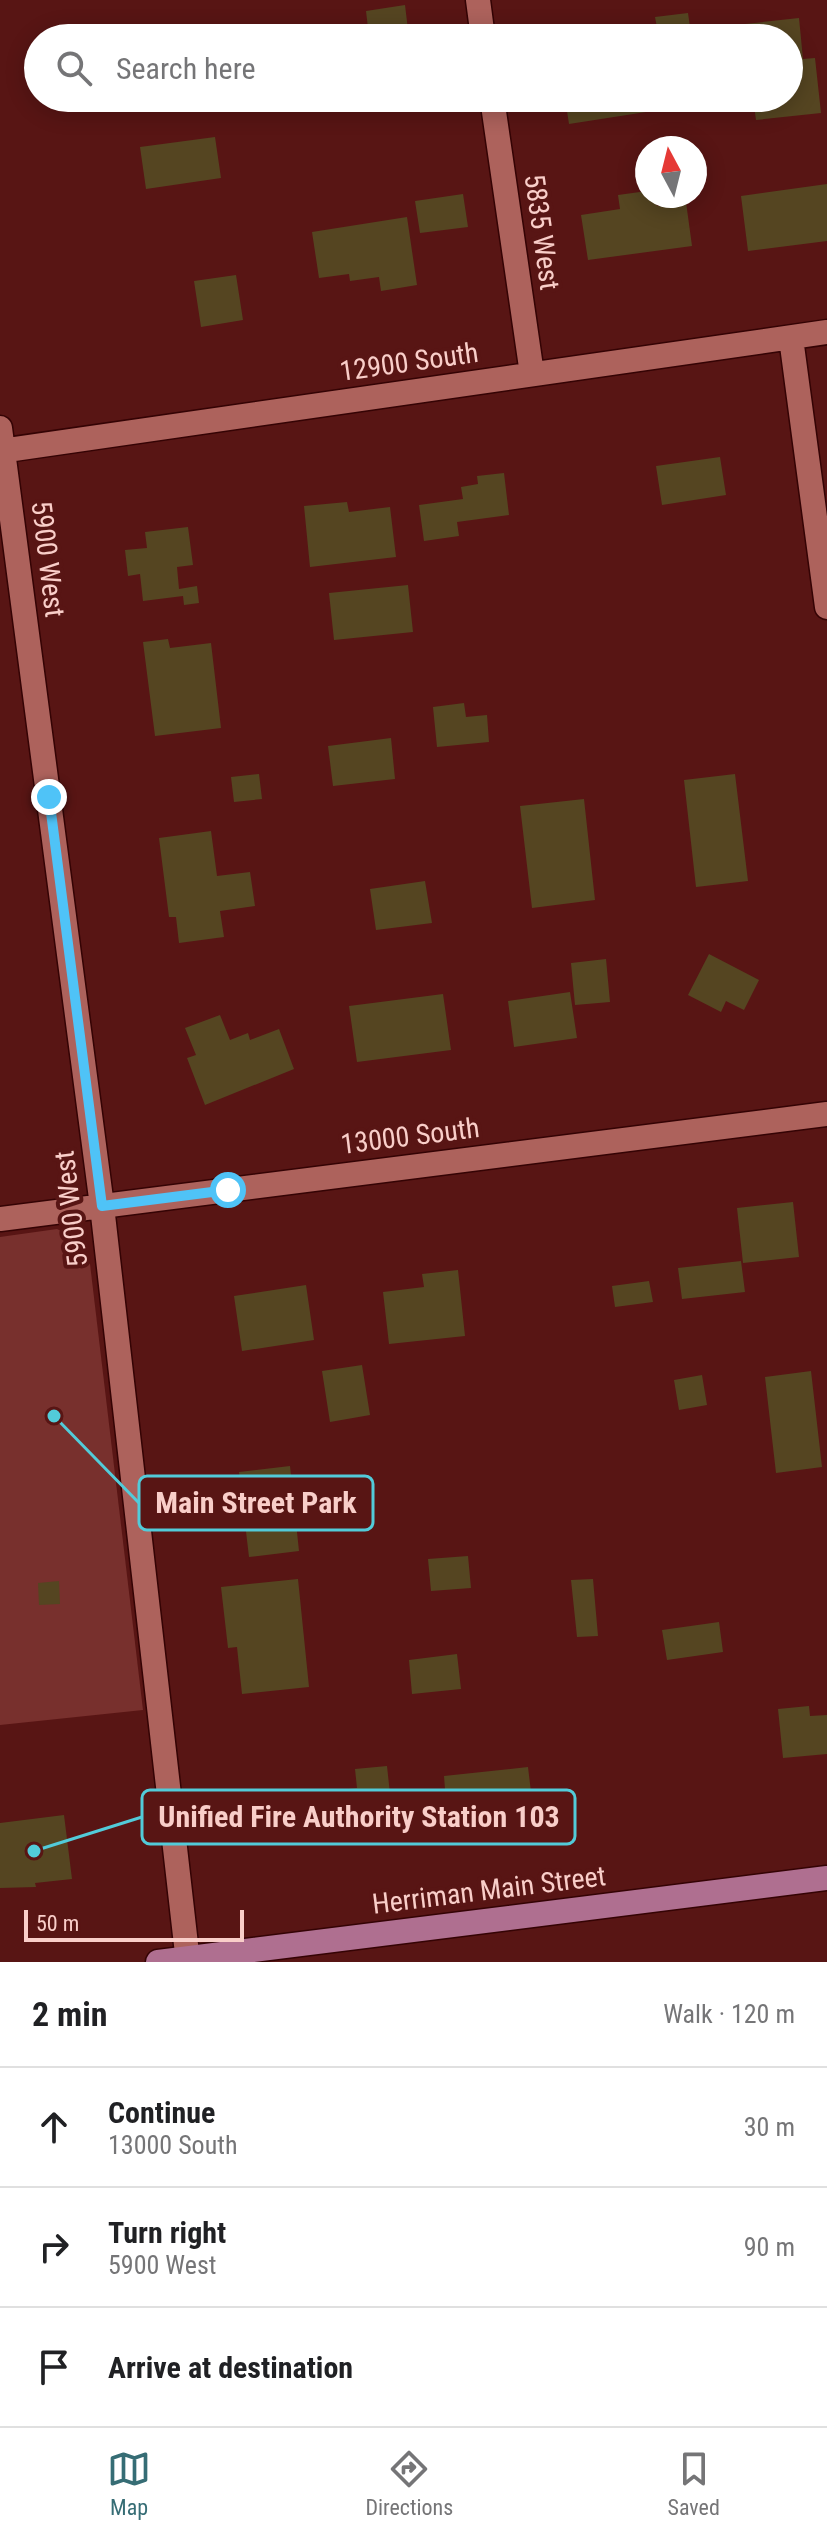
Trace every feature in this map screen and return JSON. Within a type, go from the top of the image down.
[{"type":"main road","name":"Herriman Main Street","points":[[158,1962],[827,1878]]},
{"type":"street","points":[[478,0],[481,24]]},
{"type":"street","name":"5835 West","points":[[494,112],[532,374]]},
{"type":"street","name":"12900 South","points":[[1,444],[827,332]]},
{"type":"street","points":[[791,338],[827,607]]},
{"type":"street","name":"5900 West","points":[[1,444],[102,1206],[188,1960]]},
{"type":"street","name":"13000 South","points":[[0,1219],[827,1114]]},
{"type":"shaded area","points":[[57,1229],[81,1241],[90,1264],[143,1710],[0,1725],[0,1237]]},
{"type":"building","points":[[405,5],[407,24],[368,24],[366,11]]},
{"type":"building","points":[[688,13],[690,24],[656,24],[655,17]]},
{"type":"building","points":[[799,18],[800,24],[745,24]]},
{"type":"building","points":[[815,58],[821,113],[756,120],[755,112],[803,112],[803,59]]},
{"type":"building","points":[[567,112],[646,112],[569,124]]},
{"type":"building","points":[[215,137],[221,178],[146,189],[140,147]]},
{"type":"building","points":[[827,184],[827,241],[748,251],[741,196]]},
{"type":"building","points":[[635,193],[635,208],[687,208],[692,246],[588,260],[581,215],[620,209],[618,195]]},
{"type":"building","points":[[463,194],[468,227],[420,233],[415,201]]},
{"type":"building","points":[[407,217],[417,285],[381,291],[379,277],[350,281],[349,274],[319,278],[312,232]]},
{"type":"building","points":[[236,275],[243,320],[201,327],[194,281]]},
{"type":"building","points":[[720,457],[726,495],[662,505],[656,466]]},
{"type":"building","points":[[504,473],[509,515],[457,522],[459,536],[424,541],[419,505],[463,499],[461,487],[478,484],[477,476]]},
{"type":"building","points":[[347,502],[349,512],[390,507],[396,557],[310,567],[304,506]]},
{"type":"building","points":[[188,527],[193,565],[177,567],[179,589],[197,586],[199,603],[184,605],[183,596],[143,601],[140,574],[128,576],[125,550],[147,548],[145,532]]},
{"type":"building","points":[[408,585],[413,632],[334,640],[329,593]]},
{"type":"building","points":[[168,639],[170,648],[211,643],[221,728],[155,736],[143,642]]},
{"type":"building","points":[[464,703],[466,717],[487,715],[489,742],[437,747],[433,707]]},
{"type":"building","points":[[391,738],[395,779],[333,786],[328,746]]},
{"type":"building","points":[[259,774],[262,799],[234,802],[231,777]]},
{"type":"building","points":[[735,774],[748,881],[696,887],[684,780]]},
{"type":"building","points":[[584,799],[595,900],[532,908],[520,806]]},
{"type":"building","points":[[211,831],[217,876],[250,872],[255,906],[220,911],[224,937],[179,943],[176,917],[169,917],[159,838]]},
{"type":"building","points":[[425,881],[432,923],[376,930],[370,889]]},
{"type":"building","points":[[709,954],[759,980],[744,1010],[726,1001],[721,1012],[688,995]]},
{"type":"building","points":[[606,959],[610,1002],[575,1005],[571,963]]},
{"type":"building","points":[[570,992],[577,1038],[514,1047],[508,1001]]},
{"type":"building","points":[[443,994],[451,1050],[357,1062],[349,1006]]},
{"type":"building","points":[[220,1015],[230,1040],[248,1033],[250,1040],[279,1029],[294,1069],[205,1105],[187,1058],[196,1055],[185,1028]]},
{"type":"building","points":[[793,1202],[799,1257],[743,1263],[737,1208]]},
{"type":"building","points":[[741,1261],[745,1292],[682,1299],[678,1268]]},
{"type":"building","points":[[458,1270],[465,1336],[389,1344],[383,1292],[424,1287],[422,1274]]},
{"type":"building","points":[[649,1281],[653,1302],[615,1307],[612,1286]]},
{"type":"building","points":[[306,1285],[314,1340],[242,1351],[234,1296]]},
{"type":"building","points":[[362,1365],[370,1415],[330,1422],[322,1371]]},
{"type":"building","points":[[811,1371],[822,1467],[776,1473],[765,1377]]},
{"type":"building","points":[[702,1375],[707,1405],[679,1410],[674,1380]]},
{"type":"building","points":[[290,1466],[299,1551],[249,1557],[239,1472]]},
{"type":"building","points":[[468,1556],[471,1588],[431,1591],[428,1559]]},
{"type":"building","points":[[298,1579],[309,1687],[242,1694],[237,1647],[228,1648],[221,1587]]},
{"type":"building","points":[[593,1579],[598,1636],[577,1637],[571,1580]]},
{"type":"building","points":[[59,1581],[60,1604],[39,1605],[38,1583]]},
{"type":"building","points":[[719,1622],[723,1652],[667,1660],[662,1630]]},
{"type":"building","points":[[457,1654],[461,1689],[412,1694],[409,1660]]},
{"type":"building","points":[[809,1706],[810,1716],[827,1715],[827,1754],[783,1758],[778,1709]]},
{"type":"building","points":[[387,1766],[391,1803],[365,1806],[368,1826],[266,1837],[261,1799],[357,1788],[355,1769]]},
{"type":"building","points":[[528,1767],[534,1817],[427,1828],[424,1791],[445,1789],[444,1776]]},
{"type":"building","points":[[64,1815],[72,1879],[35,1883],[36,1887],[0,1888],[0,1823]]},
{"type":"place","name":"Main Street Park","points":[[54,1416]]},
{"type":"place","name":"Unified Fire Authority Station 103","points":[[34,1851]]},
{"type":"route","points":[[49,797],[102,1206],[228,1190]]}]
